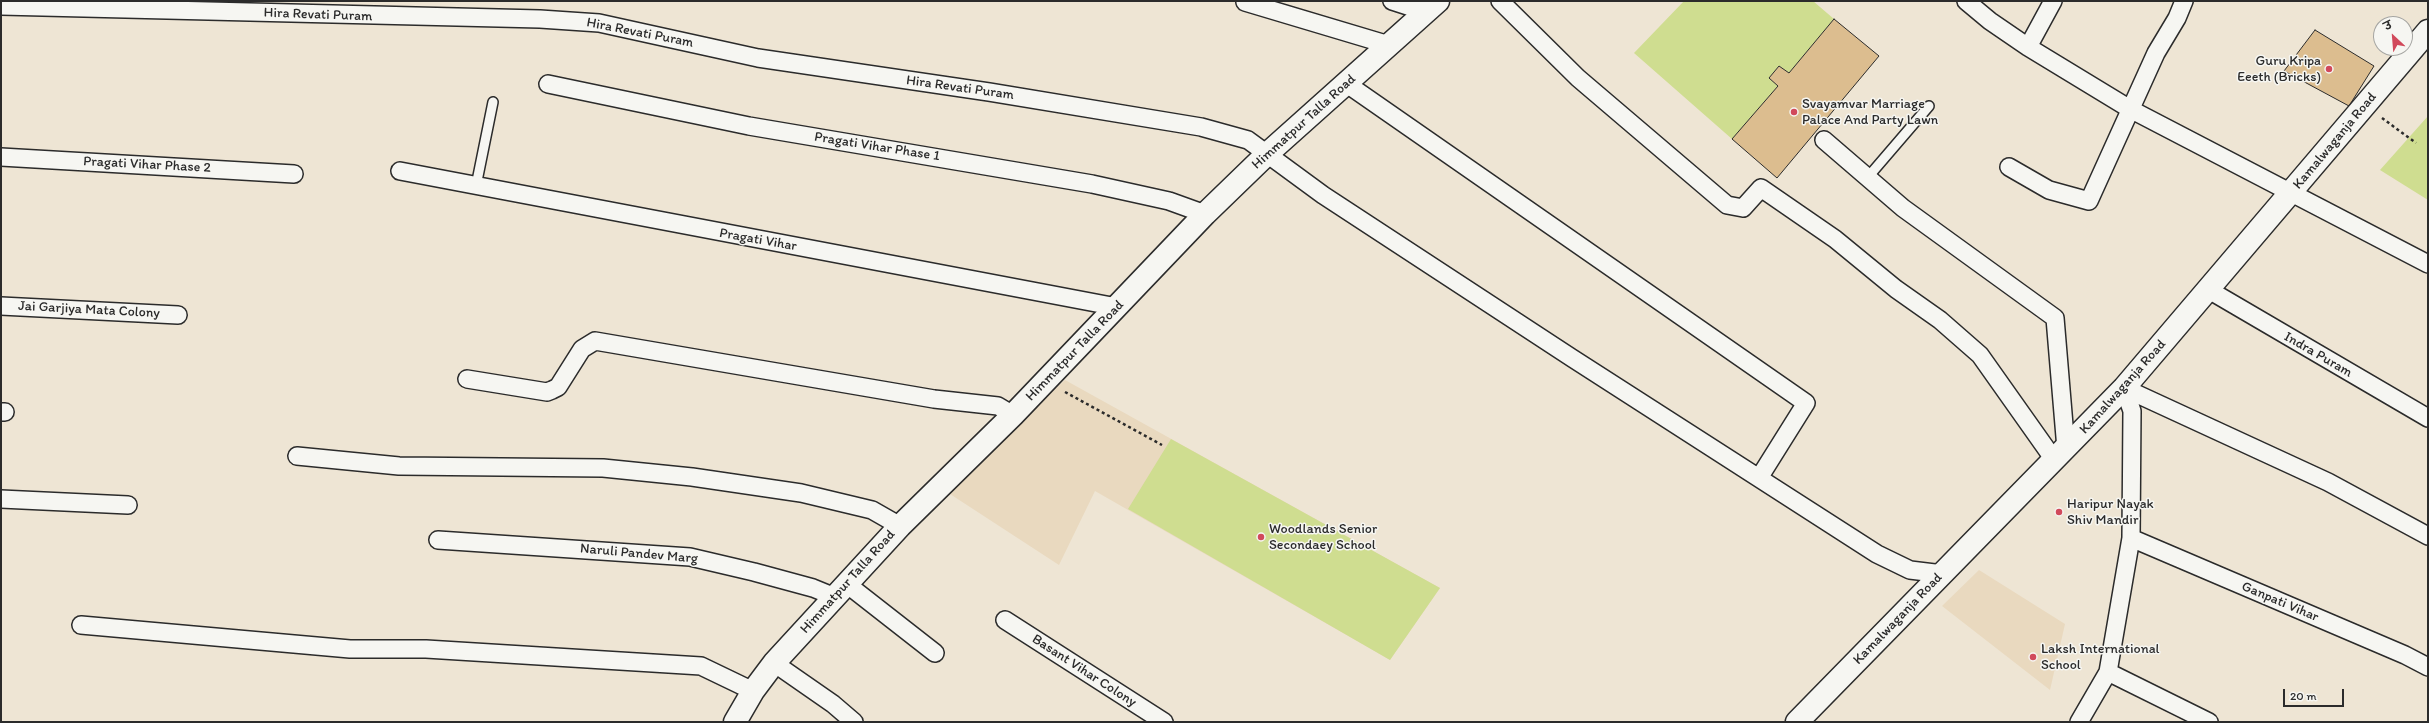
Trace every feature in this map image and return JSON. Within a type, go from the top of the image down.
[{"type":"street","points":[[1392,1],[1432,7]]},
{"type":"street","points":[[1500,1],[1578,78],[1727,205],[1743,208],[1762,188],[1835,239],[1896,289],[1940,320],[1980,355],[2061,455]]},
{"type":"street","points":[[1966,1],[1990,21],[2028,47],[2130,109],[2428,264]]},
{"type":"street","points":[[2028,47],[2053,1]]},
{"type":"street","points":[[2009,167],[2049,190],[2089,201],[2130,109],[2184,1]]},
{"type":"street","points":[[1245,2],[1390,45]]},
{"type":"street","name":"Hira Revati Puram","points":[[1,6],[540,19],[599,23],[758,58],[989,92],[1202,126],[1248,140],[1323,195],[1877,554],[1910,570],[1943,574]]},
{"type":"street","name":"Himmatpur Talla Road","points":[[735,722],[753,691],[774,663],[842,591],[900,526],[1013,415],[1205,214],[1267,154],[1432,7]]},
{"type":"street","name":"Kamalwaganja Road","points":[[1797,722],[2061,455],[2124,388],[2366,105],[2425,41]]},
{"type":"street","name":"Pragati Vihar Phase 1","points":[[548,84],[748,126],[1092,184],[1169,201],[1205,214]]},
{"type":"street","points":[[1347,84],[1806,403],[1759,478]]},
{"type":"street","points":[[1824,140],[1903,208],[2055,318],[2061,455]]},
{"type":"street","name":"Pragati Vihar Phase 2","points":[[1,157],[294,174]]},
{"type":"street","name":"Pragati Vihar","points":[[400,171],[730,235],[1116,307]]},
{"type":"street","name":"Indra Puram","points":[[2209,290],[2428,418]]},
{"type":"street","name":"Jai Garjiya Mata Colony","points":[[1,306],[178,315]]},
{"type":"street","points":[[467,379],[547,392],[558,387],[574,359],[582,349],[595,341],[934,399],[998,406],[1013,415]]},
{"type":"street","points":[[2124,388],[2328,482],[2428,536]]},
{"type":"street","points":[[2083,721],[2108,672],[2131,538],[2132,410],[2124,388]]},
{"type":"street","points":[[297,456],[399,466],[603,468],[692,477],[801,494],[872,510],[900,526]]},
{"type":"street","points":[[1,498],[128,505]]},
{"type":"street","name":"Ganpati Vihar","points":[[2131,538],[2405,655],[2428,667]]},
{"type":"street","name":"Naruli Pandev Marg","points":[[438,540],[690,557],[768,576],[842,591]]},
{"type":"street","points":[[842,591],[935,652]]},
{"type":"street","name":"Basant Vihar Colony","points":[[1005,620],[1164,722]]},
{"type":"street","points":[[81,625],[350,649],[426,649],[700,666],[753,691]]},
{"type":"street","points":[[774,663],[833,704],[854,722]]},
{"type":"street","points":[[2108,672],[2209,722]]},
{"type":"lane","points":[[476,186],[493,102]]},
{"type":"lane","points":[[1868,177],[1929,106]]},
{"type":"path","points":[[2366,105],[2416,144]]},
{"type":"path","points":[[1045,381],[1162,445]]},
{"type":"shaded area","name":"Woodlands Senior Secondaey School","points":[[1065,380],[1440,588],[1390,660],[1095,491],[1059,565],[950,494],[989,448]]},
{"type":"shaded area","name":"Laksh International School","points":[[1979,570],[2065,624],[2050,690],[1942,606]]},
{"type":"green space","points":[[1684,1],[1813,1],[1834,19],[1789,73],[1779,66],[1769,78],[1778,86],[1732,139],[1634,53]]},
{"type":"green space","points":[[2428,116],[2428,200],[2380,170]]},
{"type":"green space","points":[[1171,439],[1440,588],[1390,660],[1128,509]]},
{"type":"building","name":"Svayamvar Marriage Palace And Party Lawn","points":[[1834,19],[1879,56],[1777,178],[1732,139],[1778,86],[1769,78],[1779,66],[1789,73]]},
{"type":"building","name":"Guru Kripa Eeeth (Bricks)","points":[[2315,30],[2374,66],[2349,106],[2284,71]]},
{"type":"place","name":"Guru Kripa Eeeth (Bricks)","points":[[2329,69]]},
{"type":"place","name":"Svayamvar Marriage Palace And Party Lawn","points":[[1794,112]]},
{"type":"place","name":"Haripur Nayak Shiv Mandir","points":[[2059,512]]},
{"type":"place","name":"Woodlands Senior Secondaey School","points":[[1261,537]]},
{"type":"place","name":"Laksh International School","points":[[2033,657]]}]
